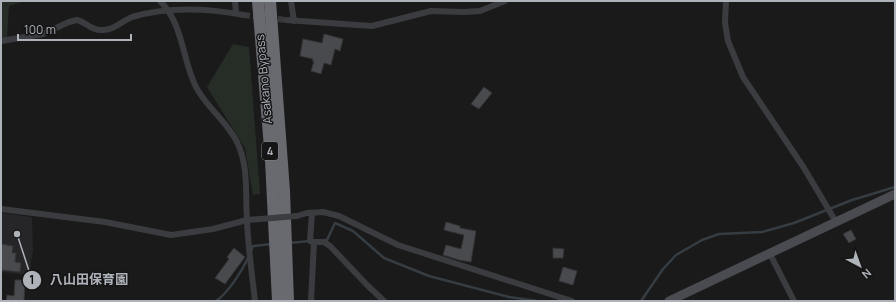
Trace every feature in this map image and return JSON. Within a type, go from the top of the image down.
[{"type":"highway","name":"Asakano Bypass","points":[[258,1],[271,160],[278,301]]},
{"type":"highway","name":"Asakano Bypass","points":[[270,1],[284,191],[288,301]]},
{"type":"street","points":[[160,1],[168,10],[183,47],[196,87],[226,124],[238,142],[245,168],[247,220],[255,301]]},
{"type":"street","points":[[235,1],[236,14]]},
{"type":"street","points":[[291,1],[294,21]]},
{"type":"street","points":[[286,20],[372,26],[432,11],[480,11],[505,1]]},
{"type":"street","points":[[726,1],[725,23],[728,40],[743,77],[804,168],[836,222]]},
{"type":"street","points":[[1,41],[42,34],[77,20],[92,29],[107,30],[131,18],[183,8],[244,15]]},
{"type":"street","points":[[669,301],[895,194]]},
{"type":"street","points":[[1,209],[105,222],[171,234],[213,228],[247,220],[297,216],[323,212],[339,216],[398,245],[572,301]]},
{"type":"street","points":[[312,213],[310,241],[324,242],[330,246],[384,301]]},
{"type":"street","points":[[311,301],[314,242]]},
{"type":"street","points":[[770,254],[794,301]]},
{"type":"shaded area","points":[[1,1],[25,1],[9,6],[7,38],[1,38]]},
{"type":"shaded area","points":[[233,44],[249,47],[260,194],[253,195],[245,148],[207,87]]},
{"type":"shaded area","points":[[1,213],[32,217],[33,250],[29,275],[1,272]]},
{"type":"building","points":[[324,34],[343,39],[340,51],[335,49],[331,65],[324,63],[321,74],[311,71],[314,61],[312,61],[313,59],[300,56],[303,39],[322,43]]},
{"type":"building","points":[[484,87],[492,93],[479,109],[471,104]]},
{"type":"building","points":[[446,222],[460,226],[460,228],[476,231],[471,262],[443,255],[446,245],[461,249],[464,235],[444,230]]},
{"type":"building","points":[[851,230],[856,239],[849,243],[843,234]]},
{"type":"building","points":[[1,244],[13,246],[12,253],[16,253],[15,262],[21,263],[20,272],[1,270]]},
{"type":"building","points":[[234,248],[245,257],[225,284],[215,278],[229,259],[227,257]]},
{"type":"building","points":[[553,248],[564,249],[563,258],[553,258]]},
{"type":"building","points":[[563,267],[577,271],[573,285],[559,281]]},
{"type":"building","points":[[15,280],[25,280],[24,301],[6,301],[7,295],[14,296]]},
{"type":"waterway","points":[[641,301],[663,269],[676,255],[702,240],[719,234],[762,232],[794,223],[852,200],[895,187]]},
{"type":"waterway","points":[[325,240],[327,240],[335,223],[353,231],[384,258],[429,276],[509,297],[537,301]]},
{"type":"waterway","points":[[289,243],[310,241]]},
{"type":"waterway","points":[[251,251],[253,246],[272,244]]},
{"type":"waterway","points":[[216,301],[225,293],[234,281],[248,258]]},
{"type":"tunnel","points":[[244,15],[260,17]]},
{"type":"tunnel","points":[[269,18],[286,20]]},
{"type":"place","name":"八山田保育園","points":[[17,234]]}]
